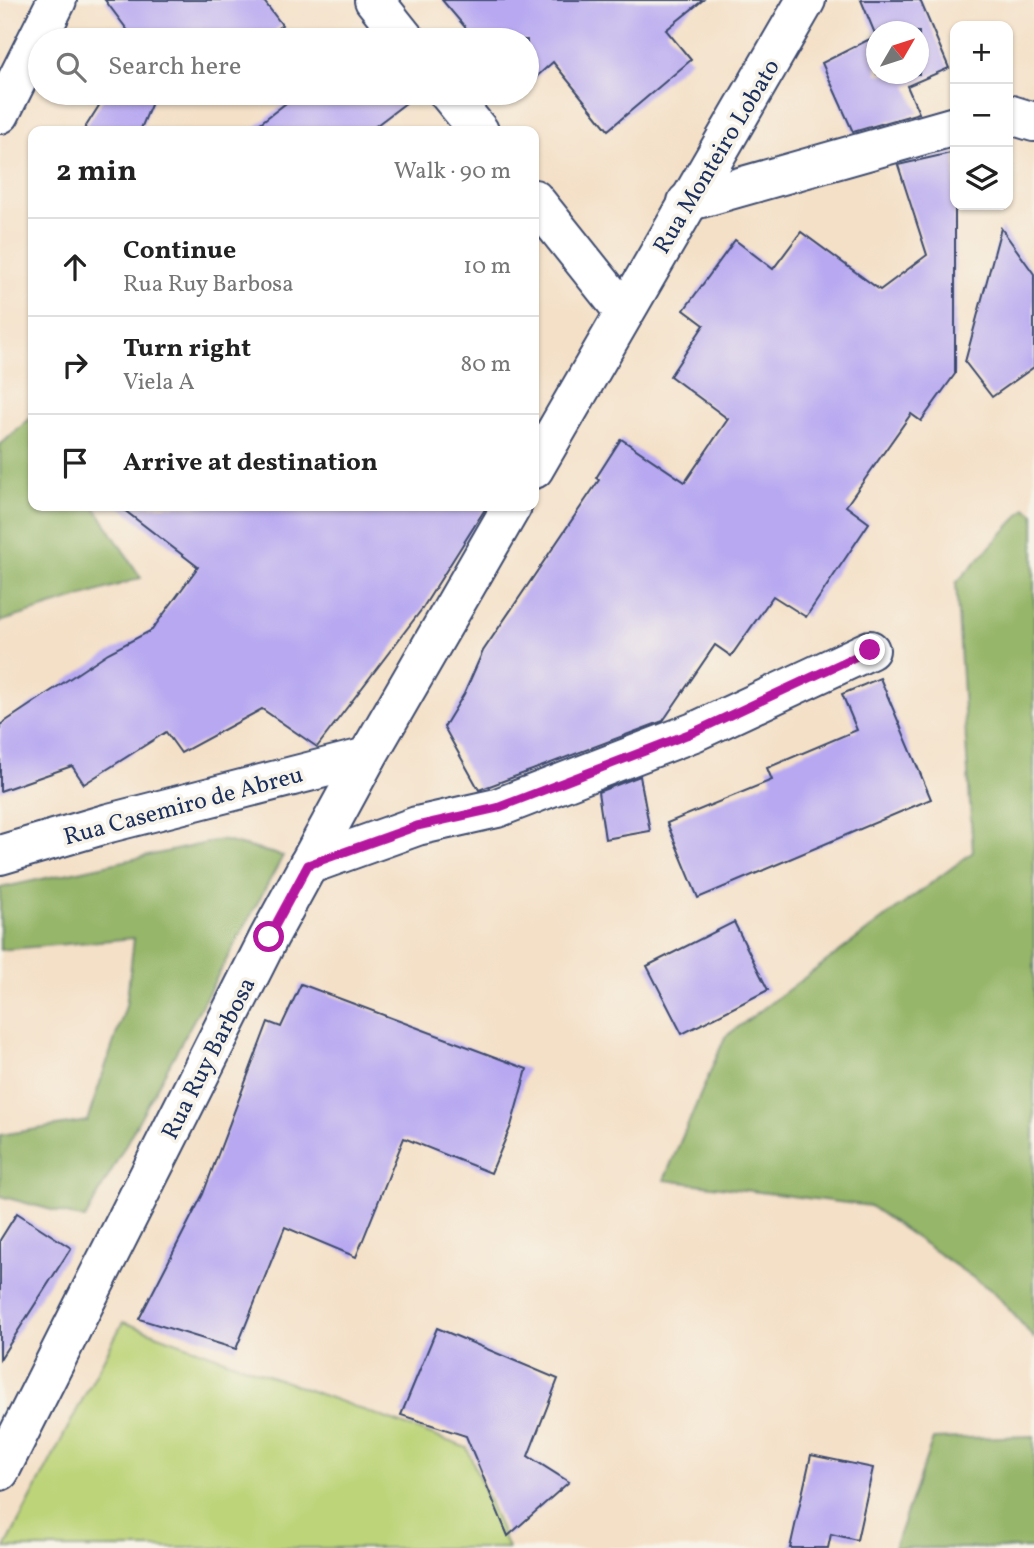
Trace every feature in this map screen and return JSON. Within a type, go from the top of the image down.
[{"type":"street","points":[[43,28],[57,0]]},
{"type":"street","points":[[374,0],[396,28]]},
{"type":"street","name":"Rua Monteiro Lobato","points":[[624,312],[787,38],[806,0]]},
{"type":"street","points":[[0,114],[28,58]]},
{"type":"street","points":[[458,105],[475,126]]},
{"type":"street","points":[[1013,116],[1034,122]]},
{"type":"street","points":[[687,202],[813,169],[950,128]]},
{"type":"street","points":[[539,205],[624,312],[539,460]]},
{"type":"street","name":"Rua Ruy Barbosa","points":[[0,1471],[308,865],[509,511]]},
{"type":"street","points":[[308,865],[417,826],[497,808],[694,732],[870,650]]},
{"type":"street","name":"Rua Casemiro de Abreu","points":[[0,855],[109,822],[368,757]]},
{"type":"green space","points":[[28,420],[28,511],[97,511],[141,578],[0,622],[0,445]]},
{"type":"green space","points":[[1026,508],[1034,514],[1034,1338],[995,1293],[870,1206],[664,1180],[725,1037],[973,852],[956,583]]},
{"type":"green space","points":[[221,840],[283,856],[85,1219],[0,1196],[0,1135],[87,1121],[126,1006],[134,938],[0,950],[0,888]]},
{"type":"green space","points":[[123,1322],[467,1448],[508,1548],[5,1548]]},
{"type":"green space","points":[[1034,1436],[1034,1548],[894,1548],[933,1439]]},
{"type":"building","points":[[105,0],[263,0],[282,25],[278,28],[126,28]]},
{"type":"building","points":[[442,0],[703,0],[666,30],[691,60],[608,130],[553,62],[539,74],[539,28],[466,28]]},
{"type":"building","points":[[861,0],[920,0],[929,21],[870,21]]},
{"type":"building","points":[[929,21],[949,68],[929,77]]},
{"type":"building","points":[[866,41],[866,84],[912,84],[907,86],[919,113],[853,132],[822,63]]},
{"type":"building","points":[[99,105],[151,105],[142,126],[86,126]]},
{"type":"building","points":[[284,105],[403,105],[376,126],[256,126]]},
{"type":"building","points":[[950,153],[950,210],[955,210],[955,374],[921,421],[911,414],[846,506],[869,523],[806,617],[773,596],[731,656],[715,645],[663,721],[479,790],[444,727],[464,694],[483,651],[599,480],[596,478],[621,439],[685,482],[728,419],[670,376],[704,325],[684,310],[735,240],[773,269],[801,232],[880,290],[927,255],[898,165]]},
{"type":"building","points":[[1001,228],[1034,274],[1034,367],[992,397],[965,362]]},
{"type":"building","points":[[125,511],[484,511],[422,609],[317,747],[262,709],[181,753],[166,732],[84,784],[72,766],[0,791],[0,725],[108,653],[152,630],[198,567]]},
{"type":"building","points":[[880,678],[931,799],[698,898],[667,823],[772,780],[767,768],[857,730],[842,694]]},
{"type":"building","points":[[640,776],[650,831],[605,839],[598,792]]},
{"type":"building","points":[[734,922],[768,990],[682,1034],[647,966]]},
{"type":"building","points":[[301,984],[527,1069],[511,1126],[491,1173],[404,1138],[356,1257],[285,1227],[236,1349],[139,1319],[203,1194],[268,1022],[281,1027]]},
{"type":"building","points":[[17,1213],[71,1248],[0,1359],[0,1240]]},
{"type":"building","points":[[437,1328],[558,1379],[528,1456],[569,1482],[508,1536],[466,1436],[401,1415]]},
{"type":"building","points":[[811,1455],[873,1468],[857,1540],[831,1534],[828,1548],[790,1548]]},
{"type":"route","points":[[269,937],[308,865],[417,826],[497,808],[694,732],[870,650]]}]
